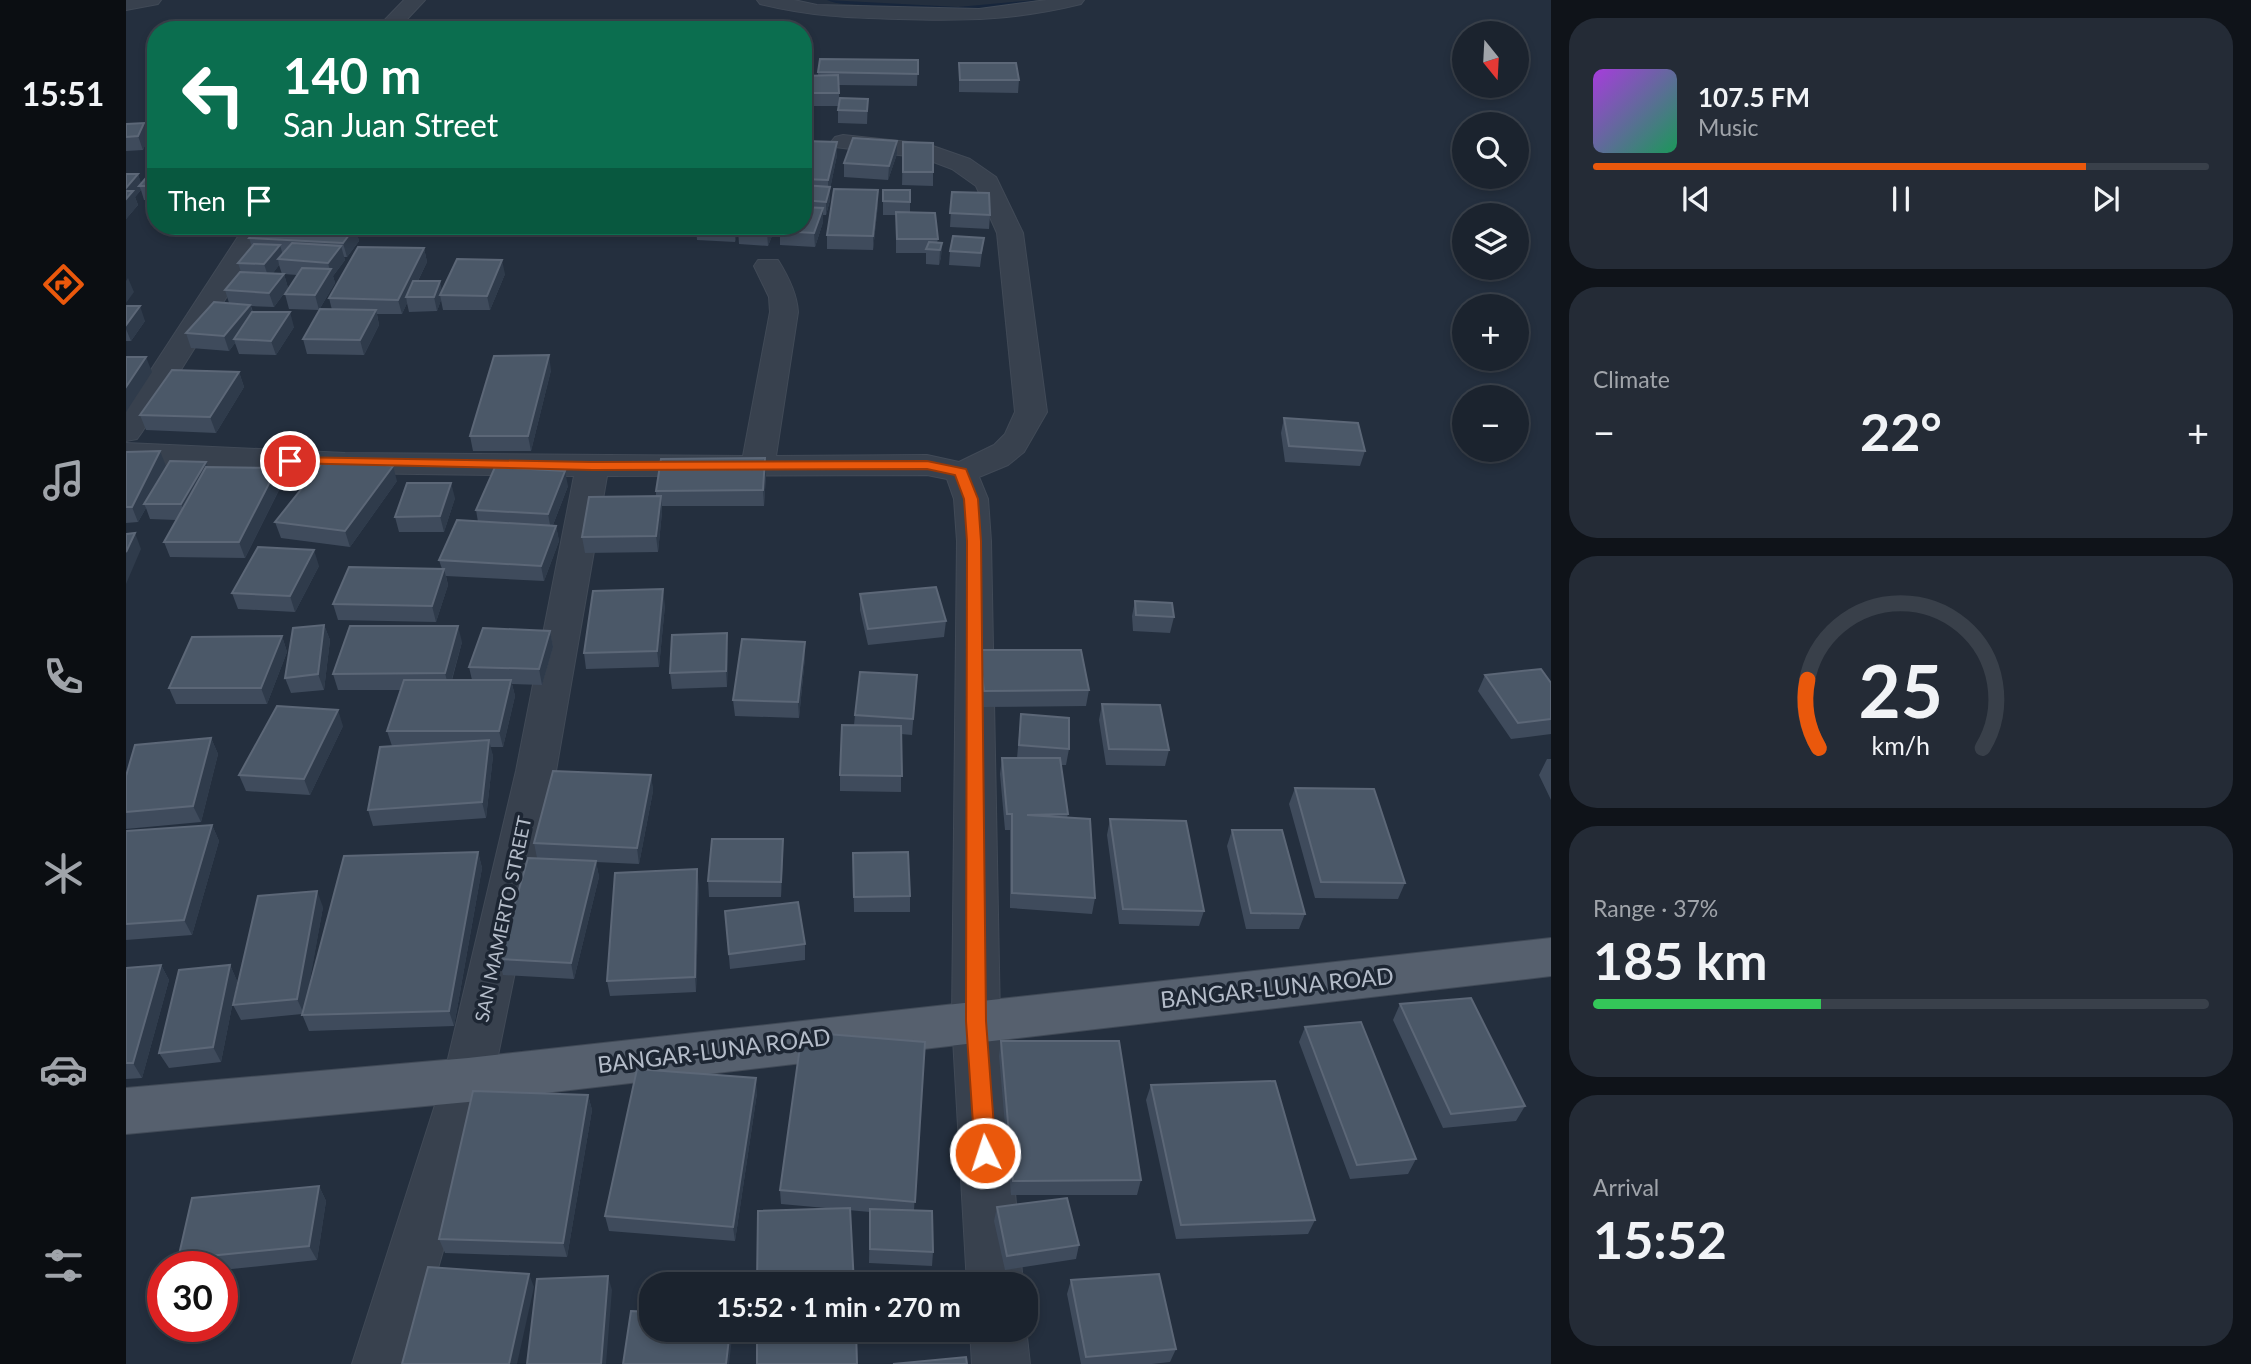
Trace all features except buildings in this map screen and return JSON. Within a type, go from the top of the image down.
[{"type":"main road","name":"BANGAR-LUNA ROAD","points":[[126,1111],[468,1080],[1551,957]]},
{"type":"street","points":[[126,5],[152,0]]},
{"type":"street","points":[[394,21],[415,0]]},
{"type":"street","points":[[767,0],[817,11],[965,15],[1020,12],[1074,0]]},
{"type":"street","points":[[126,453],[345,463],[592,466],[927,465],[961,472],[1010,450],[1022,437],[1031,412],[1010,233],[986,182],[961,164],[912,147],[843,142]]},
{"type":"street","points":[[126,432],[252,235]]},
{"type":"street","points":[[758,464],[784,312],[783,297],[768,266]]},
{"type":"street","name":"SAN MAMERTO STREET","points":[[381,1364],[468,1080],[536,771],[592,466]]},
{"type":"street","points":[[961,472],[971,499],[974,541],[976,1021],[994,1272]]},
{"type":"street","points":[[1000,1342],[1001,1364]]},
{"type":"waterway","points":[[830,0],[932,9],[983,8],[1033,0]]},
{"type":"route","points":[[290,461],[592,466],[927,465],[961,472],[971,499],[974,541],[976,1021],[985,1153]]}]
